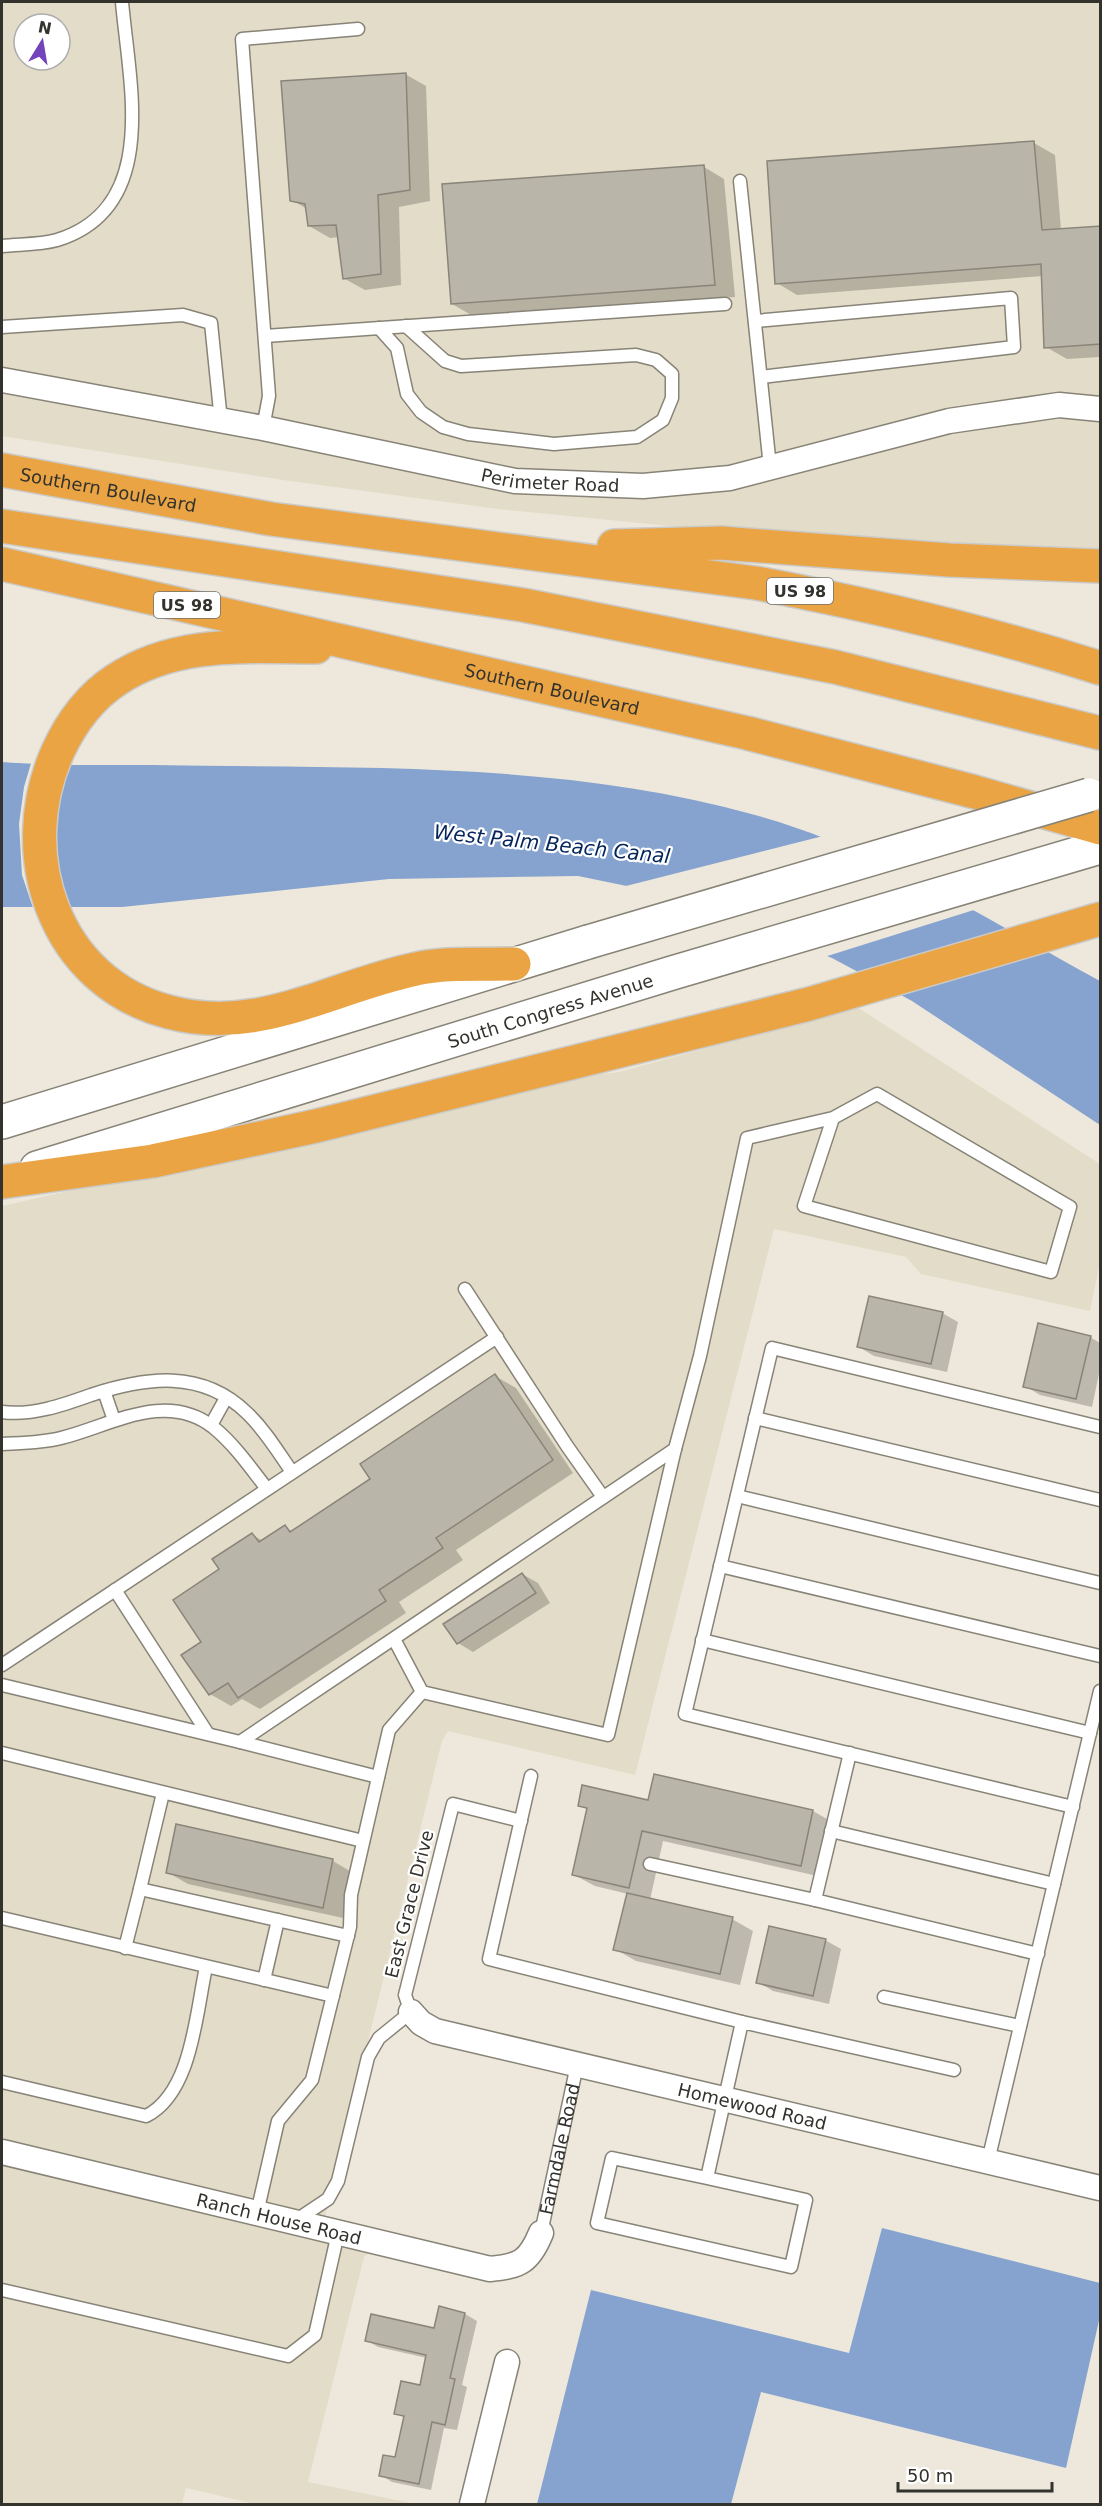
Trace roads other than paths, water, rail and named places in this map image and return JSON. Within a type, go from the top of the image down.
[{"type":"highway","name":"Southern Boulevard","points":[[2,470],[196,507],[492,549],[682,571],[830,597],[977,632],[1101,668]]},
{"type":"highway","points":[[2,526],[523,605],[868,674],[1101,733]]},
{"type":"highway","points":[[492,549],[721,543],[949,560],[1101,566]]},
{"type":"highway","name":"Southern Boulevard","points":[[2,564],[373,646],[821,751],[1101,828]]},
{"type":"highway","points":[[373,646],[213,648],[172,654],[134,669],[100,692],[75,720],[63,740],[45,783],[38,838],[42,873],[48,895],[69,941],[90,967],[129,995],[166,1011],[221,1020],[265,1014],[417,968],[514,964]]},
{"type":"highway","points":[[2,1180],[153,1161],[316,1126],[836,996],[1101,919]]},
{"type":"main road","points":[[2,1122],[514,964],[1095,793]]},
{"type":"main road","name":"South Congress Avenue","points":[[2,1180],[672,973],[1101,847]]},
{"type":"street","name":"Perimeter Road","points":[[2,380],[263,428],[515,481],[643,486],[730,478],[949,421],[1059,405],[1101,409]]},
{"type":"street","name":"Homewood Road","points":[[411,2012],[421,2023],[435,2031],[1101,2188]]},
{"type":"street","name":"Ranch House Road","points":[[2,2152],[490,2269],[515,2266],[533,2253],[541,2233]]},
{"type":"street","points":[[472,2505],[507,2362]]},
{"type":"lane","points":[[2,246],[54,241],[77,232],[108,207],[122,184],[130,159],[132,131],[122,2]]},
{"type":"lane","points":[[263,428],[269,396],[242,39],[358,29]]},
{"type":"lane","points":[[740,181],[770,467]]},
{"type":"lane","points":[[755,321],[1011,298],[1014,347],[761,377]]},
{"type":"lane","points":[[265,336],[725,304]]},
{"type":"lane","points":[[2,327],[183,315],[211,323],[221,421]]},
{"type":"lane","points":[[379,328],[397,348],[408,394],[421,412],[443,427],[468,434],[555,444],[637,437],[663,420],[672,398],[672,374],[656,360],[636,355],[460,366],[445,361],[406,326]]},
{"type":"lane","points":[[394,1639],[422,1692],[608,1735],[675,1449],[700,1356],[747,1138],[833,1118],[877,1094],[1071,1208],[1051,1272],[804,1206],[833,1118]]},
{"type":"lane","points":[[465,1289],[567,1446],[603,1497]]},
{"type":"lane","points":[[2,1665],[497,1337]]},
{"type":"lane","points":[[1073,1807],[685,1714],[772,1348],[1101,1427]]},
{"type":"lane","points":[[2,1412],[40,1411],[104,1391],[155,1379],[180,1381],[226,1398],[246,1412],[292,1472]]},
{"type":"lane","points":[[104,1391],[114,1420]]},
{"type":"lane","points":[[211,1425],[226,1398]]},
{"type":"lane","points":[[2,1444],[60,1438],[138,1412],[165,1410],[187,1414],[211,1425],[237,1448],[267,1489]]},
{"type":"lane","points":[[756,1418],[1101,1500]]},
{"type":"lane","points":[[240,1742],[675,1449]]},
{"type":"lane","points":[[737,1496],[1101,1582]]},
{"type":"lane","points":[[720,1566],[1101,1656]]},
{"type":"lane","points":[[115,1590],[208,1734]]},
{"type":"lane","points":[[702,1640],[1090,1733]]},
{"type":"lane","points":[[2,1685],[378,1777]]},
{"type":"lane","points":[[257,2213],[278,2121],[312,2080],[348,1936],[351,1895],[389,1730],[422,1692]]},
{"type":"lane","points":[[988,2162],[1101,1692]]},
{"type":"lane","points":[[2,1753],[363,1841]]},
{"type":"lane","points":[[814,1900],[850,1754]]},
{"type":"lane","points":[[531,1776],[489,1959],[742,2022],[954,2070]]},
{"type":"lane","points":[[125,1948],[163,1792]]},
{"type":"lane","name":"East Grace Drive","points":[[411,2012],[405,1995],[453,1804],[520,1821]]},
{"type":"lane","points":[[831,1831],[1054,1884]]},
{"type":"lane","points":[[650,1864],[814,1900],[1038,1954]]},
{"type":"lane","points":[[140,1888],[348,1936]]},
{"type":"lane","points":[[2,1918],[333,1996]]},
{"type":"lane","points":[[264,1980],[278,1920]]},
{"type":"lane","points":[[2,2082],[146,2116],[160,2109],[184,2072],[206,1966]]},
{"type":"lane","points":[[884,1997],[1020,2026]]},
{"type":"lane","points":[[293,2222],[328,2199],[338,2181],[368,2057],[379,2038],[411,2012]]},
{"type":"lane","points":[[707,2178],[742,2022]]},
{"type":"lane","name":"Farmdale Road","points":[[541,2233],[577,2065]]},
{"type":"lane","points":[[612,2158],[707,2178],[806,2200],[791,2266],[597,2223],[612,2158]]},
{"type":"lane","points":[[2,2290],[288,2356],[315,2335],[338,2233]]},
{"type":"water","name":"West Palm Beach Canal","points":[[2,762],[57,765],[379,768],[531,776],[681,797],[801,829],[889,866],[1100,981],[1100,1125],[912,1001],[832,958],[666,894],[578,876],[389,879],[122,907],[2,907]]},
{"type":"water","points":[[882,2228],[1100,2283],[1100,2316],[1066,2468],[761,2392],[731,2504],[537,2504],[591,2290],[849,2353]]}]
